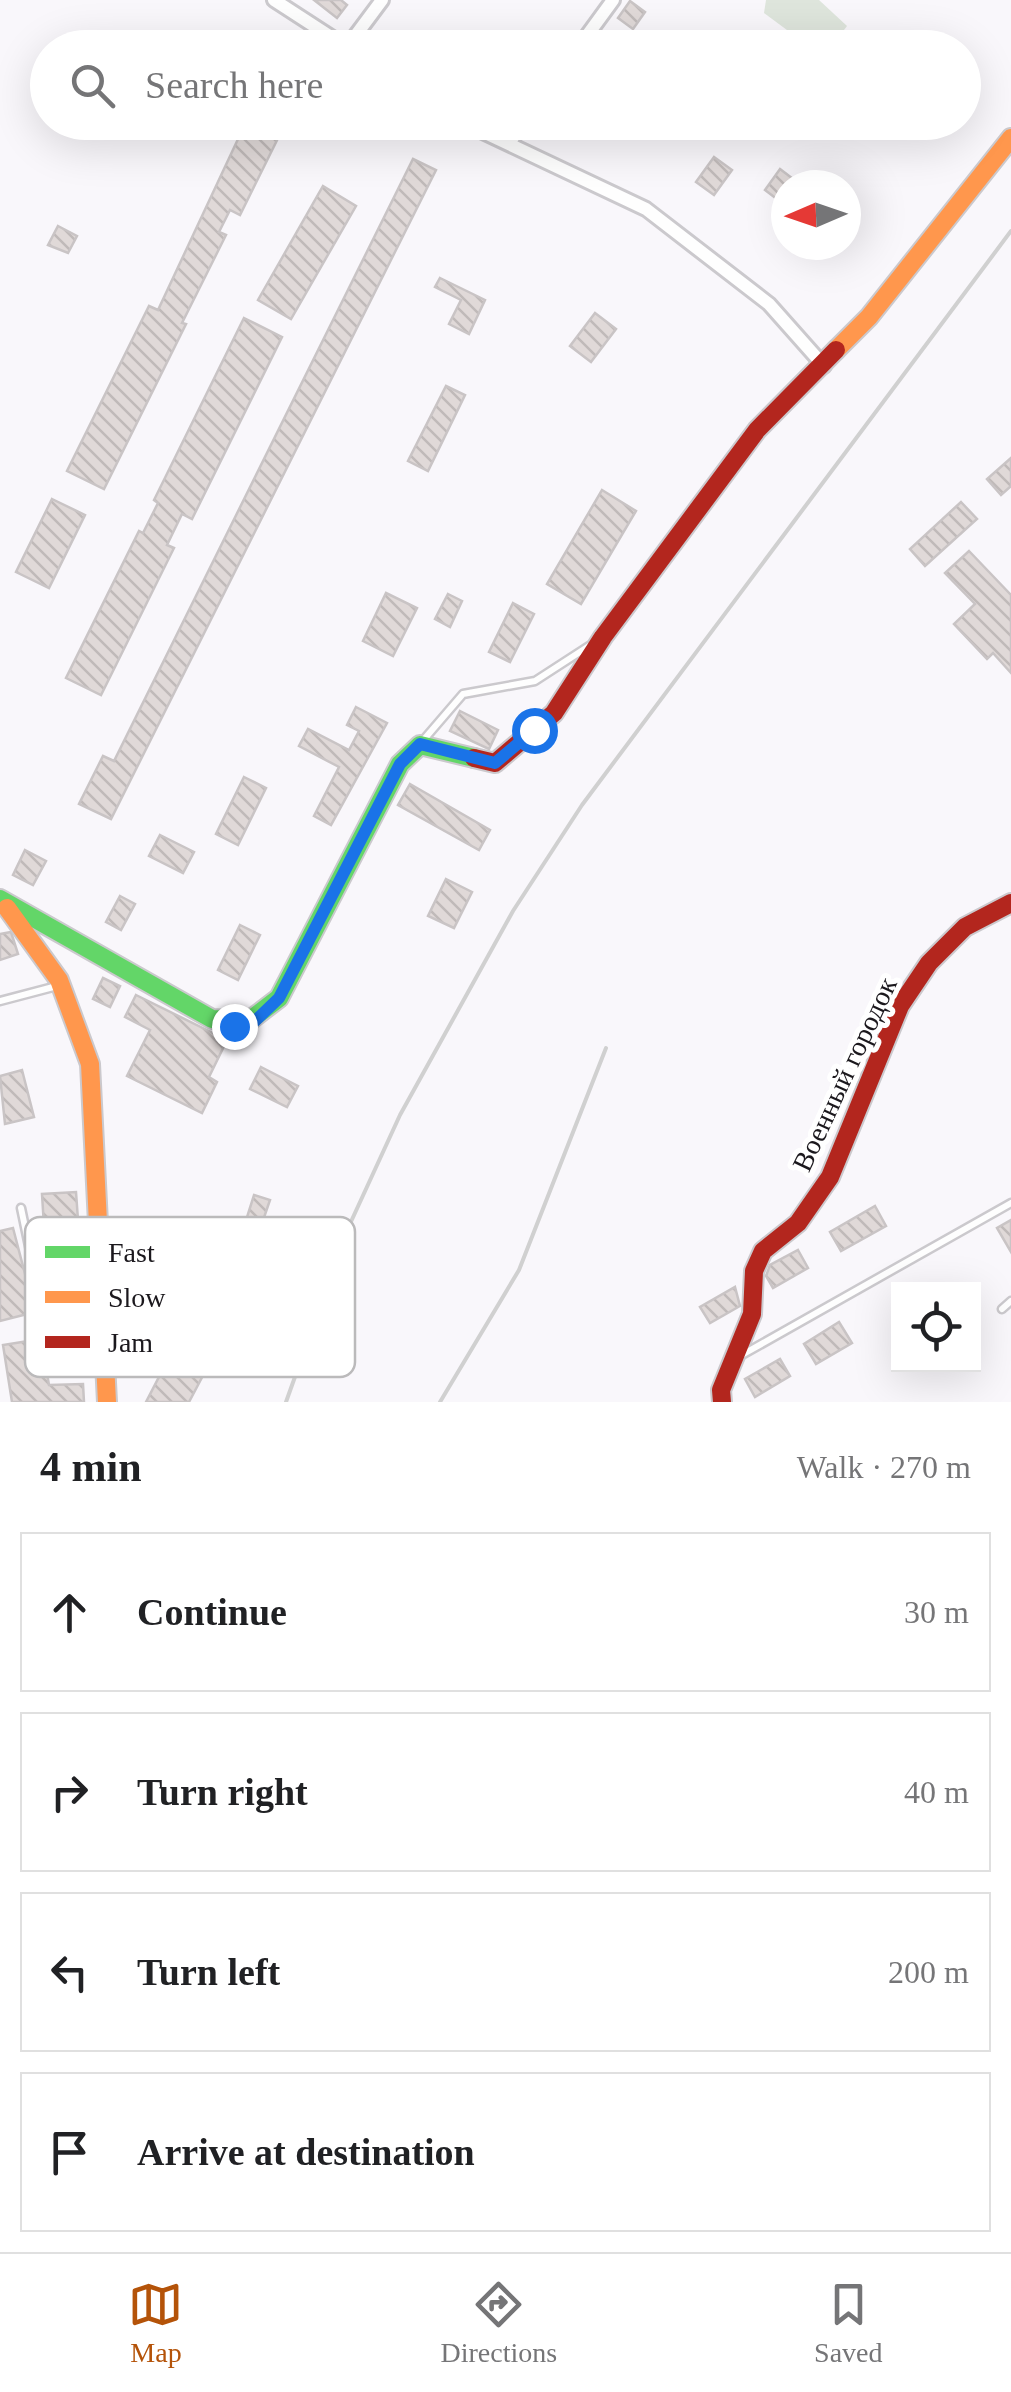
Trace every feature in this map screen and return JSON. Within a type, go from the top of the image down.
[{"type":"street","points":[[274,0],[321,30]]},
{"type":"street","points":[[360,30],[382,0]]},
{"type":"street","points":[[591,30],[613,0]]},
{"type":"street","points":[[0,899],[212,1019],[234,1026],[254,1022],[279,998],[400,764],[420,744],[495,763],[554,713],[603,637],[757,430],[869,317],[1011,138]]},
{"type":"street","points":[[502,140],[646,209],[769,304],[824,366]]},
{"type":"street","points":[[0,899],[64,984],[80,1021],[90,1064],[97,1217]]},
{"type":"street","name":"Военный городок","points":[[722,1402],[721,1390],[752,1314],[754,1272],[763,1251],[798,1223],[830,1178],[900,1006],[928,963],[964,928],[1011,903]]},
{"type":"street","points":[[105,1377],[107,1402]]},
{"type":"lane","points":[[420,744],[463,694],[535,681],[603,637]]},
{"type":"lane","points":[[0,1001],[64,984]]},
{"type":"lane","points":[[734,1359],[1011,1203]]},
{"type":"lane","points":[[20,1208],[25,1231]]},
{"type":"lane","points":[[1002,1309],[1011,1301]]},
{"type":"shaded area","points":[[766,0],[819,0],[847,26],[844,30],[787,30],[764,13]]},
{"type":"building","points":[[314,0],[341,0],[347,5],[337,18]]},
{"type":"building","points":[[630,1],[645,12],[633,29],[618,18]]},
{"type":"building","points":[[238,140],[277,140],[240,215],[230,210],[219,232],[226,235],[104,489],[67,471],[149,306],[158,310]]},
{"type":"building","points":[[714,157],[732,170],[714,195],[696,182]]},
{"type":"building","points":[[413,159],[436,170],[111,819],[79,804],[103,756],[114,761]]},
{"type":"building","points":[[323,186],[356,206],[291,319],[258,300]]},
{"type":"building","points":[[58,226],[77,236],[68,253],[48,245]]},
{"type":"building","points":[[440,278],[485,300],[469,334],[449,324],[461,300],[435,287]]},
{"type":"building","points":[[595,313],[616,329],[591,362],[570,346]]},
{"type":"building","points":[[244,318],[282,337],[192,519],[182,514],[167,545],[174,548],[101,695],[66,678],[139,531],[143,533],[158,503],[154,500]]},
{"type":"building","points":[[446,386],[465,395],[428,471],[408,461]]},
{"type":"building","points":[[1011,458],[1011,486],[1001,495],[987,479]]},
{"type":"building","points":[[602,490],[636,511],[581,604],[547,584]]},
{"type":"building","points":[[52,499],[85,515],[49,588],[16,572]]},
{"type":"building","points":[[961,502],[977,519],[925,566],[910,549]]},
{"type":"building","points":[[969,551],[1011,595],[1011,673],[993,653],[987,659],[954,624],[975,604],[945,573]]},
{"type":"building","points":[[386,593],[417,608],[393,656],[363,641]]},
{"type":"building","points":[[448,594],[462,601],[450,627],[435,619]]},
{"type":"building","points":[[513,603],[534,614],[510,662],[489,652]]},
{"type":"building","points":[[356,707],[387,723],[331,825],[314,816],[339,767],[299,746],[308,729],[349,750],[359,731],[347,725]]},
{"type":"building","points":[[460,711],[498,730],[489,749],[450,731]]},
{"type":"building","points":[[244,777],[266,788],[238,845],[216,834]]},
{"type":"building","points":[[410,784],[490,830],[479,850],[398,805]]},
{"type":"building","points":[[160,835],[194,852],[183,873],[149,856]]},
{"type":"building","points":[[25,850],[46,861],[33,885],[13,875]]},
{"type":"building","points":[[446,879],[472,892],[454,928],[428,916]]},
{"type":"building","points":[[120,896],[135,904],[121,930],[106,922]]},
{"type":"building","points":[[240,925],[260,935],[238,980],[218,970]]},
{"type":"building","points":[[11,932],[18,954],[0,960],[0,934]]},
{"type":"building","points":[[103,978],[120,986],[110,1007],[93,999]]},
{"type":"building","points":[[136,995],[227,1040],[209,1077],[217,1082],[202,1113],[127,1076],[150,1030],[125,1017]]},
{"type":"building","points":[[261,1067],[298,1086],[287,1107],[250,1089]]},
{"type":"building","points":[[22,1070],[34,1117],[5,1124],[0,1076]]},
{"type":"building","points":[[76,1192],[78,1217],[43,1217],[42,1194]]},
{"type":"building","points":[[254,1195],[270,1200],[264,1217],[247,1217]]},
{"type":"building","points":[[875,1206],[886,1226],[841,1251],[830,1232]]},
{"type":"building","points":[[1011,1220],[1011,1252],[997,1228]]},
{"type":"building","points":[[13,1228],[25,1274],[25,1315],[0,1321],[0,1231]]},
{"type":"building","points":[[798,1250],[808,1268],[773,1288],[766,1276],[770,1265]]},
{"type":"building","points":[[735,1287],[740,1306],[710,1323],[700,1307]]},
{"type":"building","points":[[839,1322],[852,1343],[816,1364],[804,1344]]},
{"type":"building","points":[[25,1342],[25,1377],[48,1377],[49,1385],[83,1384],[84,1402],[12,1402],[3,1345]]},
{"type":"building","points":[[780,1359],[790,1376],[755,1397],[745,1379]]},
{"type":"building","points":[[159,1377],[202,1377],[189,1402],[146,1402]]},
{"type":"railway","points":[[353,1217],[400,1115],[513,911],[582,805],[1011,231]]},
{"type":"railway","points":[[440,1402],[519,1270],[606,1048]]},
{"type":"railway","points":[[286,1402],[295,1377]]},
{"type":"traffic: fast","points":[[0,899],[212,1019],[249,1021],[279,998],[400,764],[420,745],[474,758]]},
{"type":"traffic: slow","points":[[836,350],[869,317],[1011,138]]},
{"type":"traffic: slow","points":[[7,908],[59,980],[90,1064],[98,1217]]},
{"type":"traffic: slow","points":[[106,1377],[107,1402]]},
{"type":"traffic: jam","points":[[474,758],[495,763],[554,713],[603,637],[757,430],[836,350]]},
{"type":"traffic: jam","points":[[722,1402],[721,1390],[752,1314],[754,1271],[763,1251],[798,1223],[830,1177],[900,1006],[929,963],[965,927],[1011,903]]},
{"type":"route","points":[[234,1026],[254,1022],[279,998],[400,764],[420,744],[495,763],[534,730]]}]
